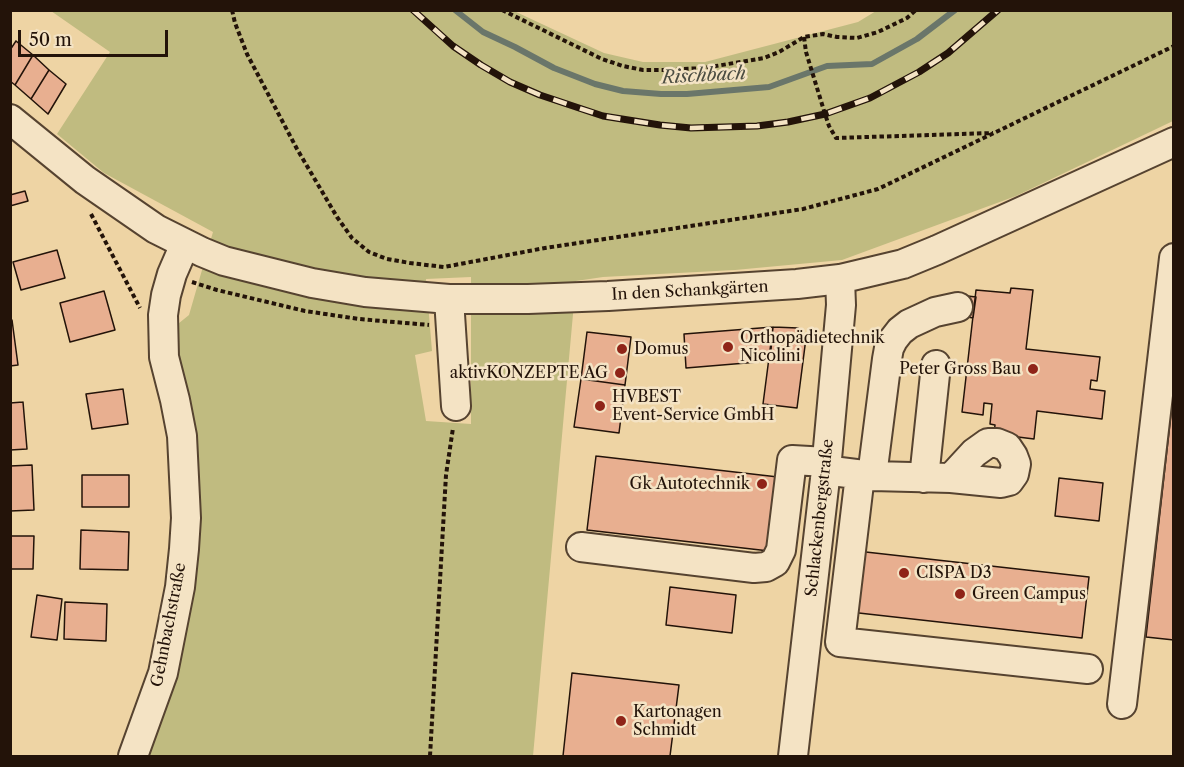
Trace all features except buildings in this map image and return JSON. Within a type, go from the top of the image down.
[{"type":"street","points":[[10,119],[85,180],[156,229],[185,244]]},
{"type":"street","name":"In den Schankgärten","points":[[185,244],[224,261],[312,283],[365,292],[449,299],[608,296],[797,284],[840,279],[903,264],[1173,142]]},
{"type":"street","name":"Gehnbachstraße","points":[[133,756],[163,673],[180,587],[183,559],[186,518],[182,436],[164,357],[163,315],[172,275],[185,244]]},
{"type":"street","points":[[1122,704],[1173,258]]},
{"type":"street","name":"Schlackenbergstraße","points":[[793,756],[826,466],[841,305],[840,279]]},
{"type":"street","points":[[449,299],[456,406]]},
{"type":"street","points":[[958,307],[936,312],[909,324],[900,331],[889,348],[866,475],[840,642],[1088,669]]},
{"type":"street","points":[[581,548],[754,568],[766,567],[775,562],[781,550],[792,459],[866,475],[938,478],[936,365]]},
{"type":"path","points":[[232,10],[247,54],[297,149],[352,238],[369,252],[387,258],[410,264],[444,267],[545,248],[814,206],[878,189],[1173,46]]},
{"type":"path","points":[[502,10],[602,59],[643,70],[704,68],[764,58],[804,37],[823,34],[857,38],[878,32],[907,18],[916,10]]},
{"type":"path","points":[[804,37],[806,52],[820,98],[829,126],[836,138],[996,133]]},
{"type":"path","points":[[86,205],[145,318]]},
{"type":"path","points":[[430,756],[446,475],[456,406]]},
{"type":"shaded area","points":[[51,11],[514,11],[604,53],[643,62],[705,62],[858,22],[876,11],[1173,11],[1173,121],[1016,196],[842,260],[735,270],[603,277],[576,281],[533,756],[137,756],[184,585],[168,332],[189,315],[213,232],[104,173],[57,134],[110,52]],"holes":[[[471,277],[471,424],[426,421],[415,355],[432,351],[426,279]]]},
{"type":"waterway","name":"Rischbach","points":[[455,10],[483,32],[554,68],[595,84],[623,91],[661,94],[769,87],[827,66],[872,64],[917,39],[955,10]]},
{"type":"railway","points":[[413,10],[453,46],[481,65],[510,82],[540,95],[603,116],[691,128],[757,126],[788,122],[825,114],[870,98],[919,72],[948,53],[998,10]]},
{"type":"place","name":"Orthopädietechnik Nicolini","points":[[728,347]]},
{"type":"place","name":"Domus","points":[[622,349]]},
{"type":"place","name":"Peter Gross Bau","points":[[1033,369]]},
{"type":"place","name":"aktivKONZEPTE AG","points":[[620,373]]},
{"type":"place","name":"HVBEST Event-Service GmbH","points":[[600,406]]},
{"type":"place","name":"Gk Autotechnik","points":[[762,484]]},
{"type":"place","name":"CISPA D3","points":[[904,573]]},
{"type":"place","name":"Green Campus","points":[[960,594]]},
{"type":"place","name":"Kartonagen Schmidt","points":[[621,721]]}]
